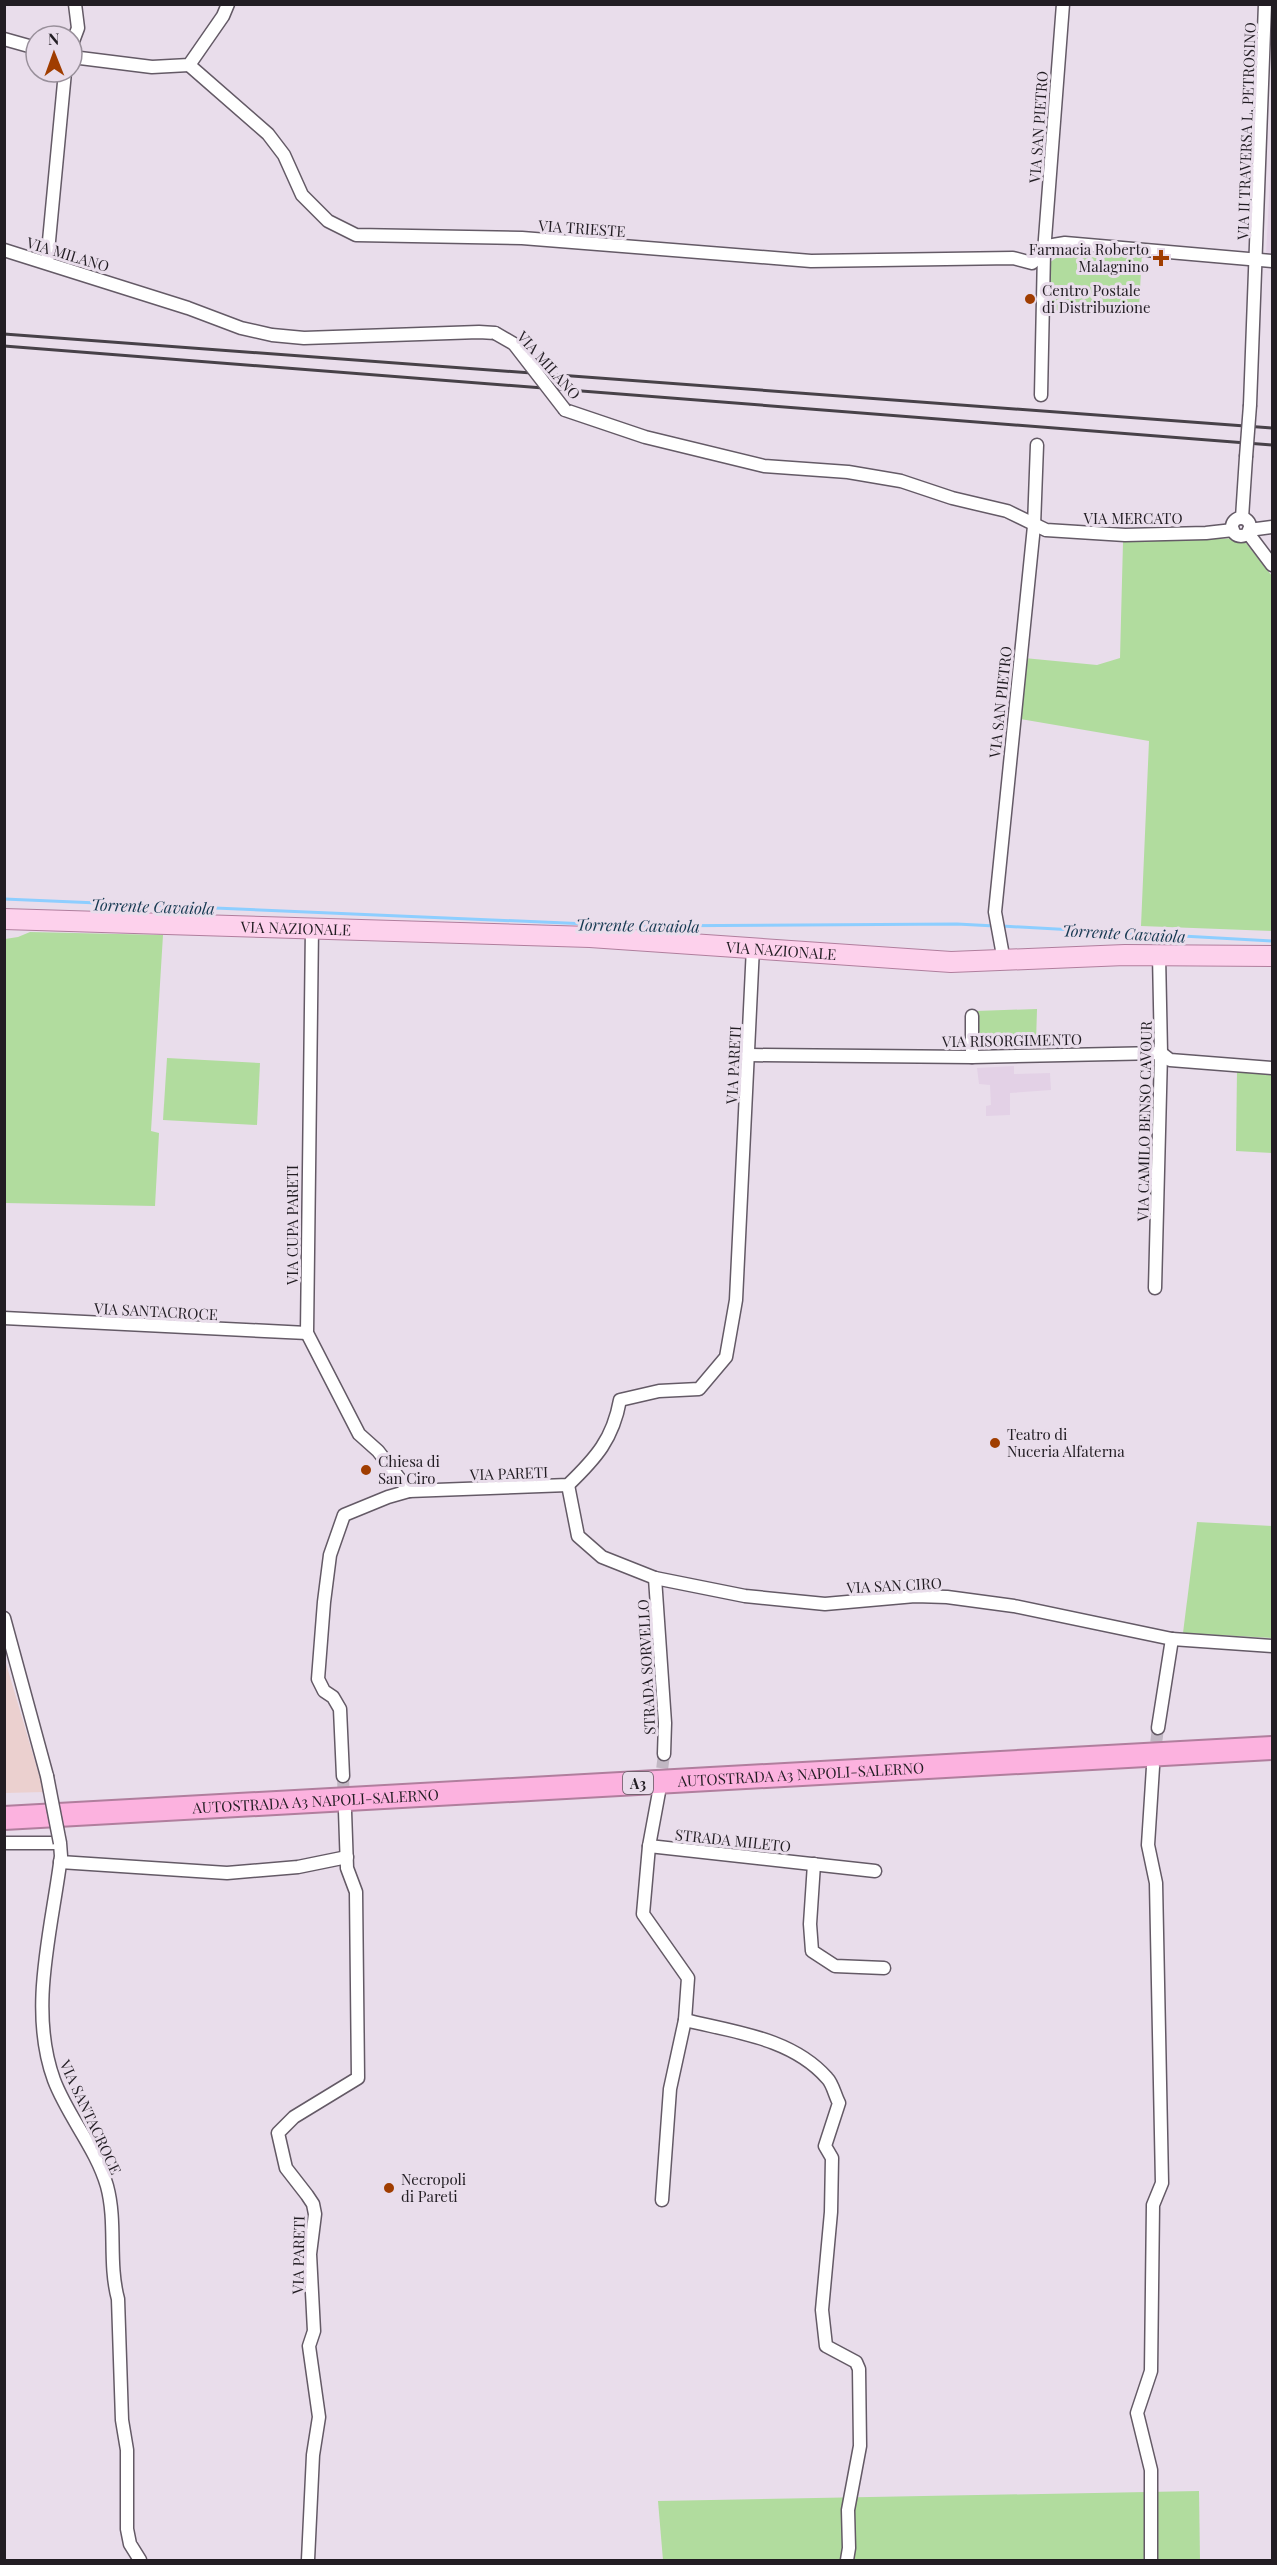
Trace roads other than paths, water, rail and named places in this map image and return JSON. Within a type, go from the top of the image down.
[{"type":"highway","name":"AUTOSTRADA A3 NAPOLI-SALERNO","points":[[4,1803],[1272,1733]]},
{"type":"highway","name":"AUTOSTRADA A3 NAPOLI-SALERNO","points":[[4,1818],[1272,1748]]},
{"type":"main road","name":"VIA NAZIONALE","points":[[4,919],[590,937],[951,962],[1002,952],[1272,956]]},
{"type":"street","points":[[75,4],[78,24]]},
{"type":"street","points":[[84,58],[152,67],[189,65],[223,16],[228,4]]},
{"type":"street","name":"VIA SAN PIETRO","points":[[1041,395],[1044,252],[1063,4]]},
{"type":"street","name":"VIA II TRAVERSA L. PETROSINO","points":[[1242,518],[1250,405],[1265,4]]},
{"type":"street","points":[[4,39],[24,45]]},
{"type":"street","name":"VIA TRIESTE","points":[[189,65],[268,134],[284,155],[302,195],[328,221],[356,235],[522,238],[811,261],[1013,258],[1032,262],[1053,245],[1065,243],[1272,261]]},
{"type":"street","points":[[47,262],[64,84]]},
{"type":"street","name":"VIA MILANO","points":[[4,250],[188,308],[241,328],[272,334],[304,338],[495,333],[514,344],[566,410],[645,437],[764,466],[848,472],[901,481],[952,498],[1007,511],[1034,526]]},
{"type":"street","name":"VIA SAN PIETRO","points":[[1002,952],[995,912],[1034,526],[1036,445]]},
{"type":"street","points":[[1272,528],[1249,532],[1240,535],[1233,530],[1234,521],[1242,518],[1249,522],[1249,532],[1272,565]]},
{"type":"street","name":"VIA MERCATO","points":[[1034,526],[1046,530],[1115,535],[1206,533],[1233,530]]},
{"type":"street","name":"VIA CUPA PARETI","points":[[312,927],[307,1333],[358,1434],[385,1459],[409,1491]]},
{"type":"street","name":"VIA PARETI","points":[[343,1776],[340,1709],[333,1697],[324,1691],[318,1679],[330,1555],[344,1515],[409,1491],[568,1485],[598,1455],[616,1422],[620,1400],[659,1391],[699,1389],[726,1357],[736,1300],[753,947]]},
{"type":"street","name":"VIA CAMILO BENSO CAVOUR","points":[[1155,1288],[1161,1053],[1159,956]]},
{"type":"street","points":[[972,1016],[972,1057]]},
{"type":"street","name":"VIA RISORGIMENTO","points":[[749,1055],[972,1057],[1161,1053],[1170,1060],[1272,1068]]},
{"type":"street","name":"VIA SANTACROCE","points":[[4,1318],[307,1333]]},
{"type":"street","name":"VIA SAN CIRO","points":[[568,1485],[578,1536],[602,1557],[656,1578],[745,1596],[825,1604],[915,1596],[947,1597],[1014,1606],[1172,1639],[1272,1646]]},
{"type":"street","name":"STRADA SORVELLO","points":[[656,1578],[665,1723],[664,1754]]},
{"type":"street","name":"VIA SANTACROCE","points":[[4,1618],[47,1776],[60,1843],[60,1862],[48,1948],[42,2024],[46,2057],[56,2084],[102,2170],[113,2213],[114,2284],[118,2299],[122,2420],[127,2450],[127,2529],[130,2544],[140,2560]]},
{"type":"street","points":[[1158,1728],[1172,1639]]},
{"type":"street","points":[[1151,2560],[1151,2470],[1137,2413],[1151,2372],[1153,2205],[1162,2183],[1156,1883],[1148,1845],[1153,1767]]},
{"type":"street","points":[[659,1792],[649,1846],[643,1914],[688,1978],[685,2020],[670,2089],[662,2200]]},
{"type":"street","name":"VIA PARETI","points":[[308,2560],[313,2455],[319,2417],[309,2346],[314,2331],[310,2254],[315,2214],[313,2204],[286,2168],[279,2133],[280,2129],[294,2117],[358,2078],[356,1892],[347,1868],[345,1811]]},
{"type":"street","points":[[4,1843],[60,1843]]},
{"type":"street","name":"STRADA MILETO","points":[[649,1846],[875,1871]]},
{"type":"street","points":[[60,1862],[227,1873],[298,1867],[347,1857]]},
{"type":"street","points":[[814,1864],[810,1924],[812,1951],[836,1966],[885,1968]]},
{"type":"street","points":[[685,2020],[763,2038],[792,2050],[828,2079],[839,2103],[825,2146],[832,2158],[831,2212],[822,2310],[826,2346],[856,2362],[860,2369],[860,2446],[848,2510],[847,2560]]},
{"type":"waterway","name":"Torrente Cavaiola","points":[[4,899],[634,926],[957,924],[995,926]]},
{"type":"waterway","name":"Torrente Cavaiola","points":[[1002,926],[1272,941]]},
{"type":"tunnel","points":[[1154,1760],[1158,1728]]},
{"type":"tunnel","points":[[660,1786],[664,1754]]},
{"type":"tunnel","points":[[343,1776],[344,1805]]},
{"type":"railway","points":[[4,334],[1272,428]]},
{"type":"railway","points":[[4,346],[1272,445]]},
{"type":"place","name":"Farmacia Roberto Malagnino","points":[[1161,258]]},
{"type":"place","name":"Centro Postale di Distribuzione","points":[[1030,299]]},
{"type":"place","name":"Teatro di Nuceria Alfaterna","points":[[995,1443]]},
{"type":"place","name":"Chiesa di San Ciro","points":[[366,1470]]},
{"type":"place","name":"Necropoli di Pareti","points":[[389,2188]]}]
